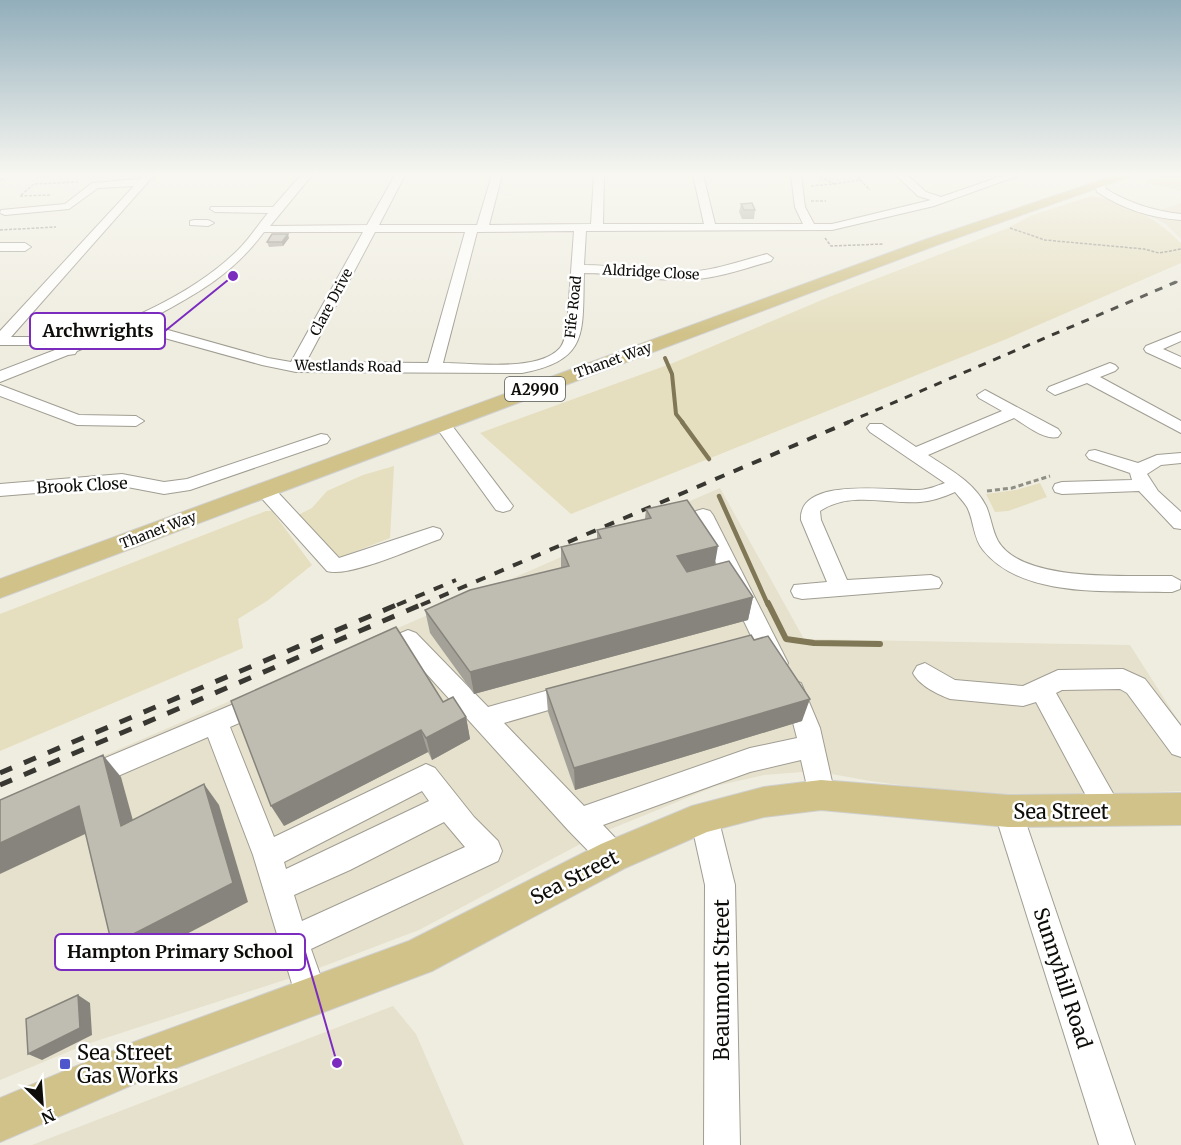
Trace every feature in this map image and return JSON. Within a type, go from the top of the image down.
[{"type":"main road","name":"Thanet Way","points":[[0,589],[441,423],[971,228]]},
{"type":"main road","name":"Sea Street","points":[[0,1120],[134,1063],[418,957],[613,856],[704,816],[764,801],[822,795],[1008,811],[1181,809]]},
{"type":"street","points":[[0,340],[101,228]]},
{"type":"street","points":[[0,377],[70,351],[131,324],[209,281],[244,251],[261,229],[431,228]]},
{"type":"street","points":[[434,368],[477,228]]},
{"type":"street","name":"Fife Road","points":[[567,350],[572,342],[580,228]]},
{"type":"street","name":"Clare Drive","points":[[296,367],[370,229]]},
{"type":"street","points":[[0,247],[24,248]]},
{"type":"street","name":"Aldridge Close","points":[[577,269],[621,270],[686,276],[726,270],[759,259]]},
{"type":"street","name":"Westlands Road","points":[[131,324],[267,362],[296,367],[522,368],[556,359],[567,350]]},
{"type":"street","points":[[1181,336],[1150,349],[1181,363]]},
{"type":"street","points":[[0,340],[48,341],[70,351]]},
{"type":"street","points":[[1055,390],[1110,368]]},
{"type":"street","points":[[1087,377],[1130,398],[1181,428]]},
{"type":"street","points":[[0,390],[78,420],[109,424],[136,421]]},
{"type":"street","points":[[985,395],[1052,433]]},
{"type":"street","points":[[915,454],[1014,412]]},
{"type":"street","points":[[441,423],[503,506]]},
{"type":"street","points":[[876,428],[959,484],[976,506],[989,544],[1001,557],[1020,569],[1054,580],[1178,586]]},
{"type":"street","name":"Brook Close","points":[[0,490],[122,480],[165,488],[190,484],[322,440]]},
{"type":"street","points":[[1095,456],[1141,477],[1181,523]]},
{"type":"street","points":[[1062,488],[1141,477],[1151,462],[1181,458]]},
{"type":"street","points":[[840,588],[811,520],[810,509],[818,502],[842,495],[859,494],[920,496],[936,493],[959,484]]},
{"type":"street","name":"Brook Close","points":[[150,502],[165,488]]},
{"type":"street","points":[[264,489],[334,566],[347,564],[433,534]]},
{"type":"street","points":[[703,515],[751,641],[799,702],[809,730],[822,795]]},
{"type":"street","points":[[801,591],[931,584]]},
{"type":"street","points":[[355,662],[408,639],[613,856]]},
{"type":"street","points":[[926,673],[950,689],[1023,696],[1042,690],[1058,680],[1123,679],[1131,682],[1181,746]]},
{"type":"street","points":[[483,719],[595,687]]},
{"type":"street","points":[[1042,690],[1109,811]]},
{"type":"street","points":[[65,787],[280,694]]},
{"type":"street","points":[[215,722],[267,855],[292,941],[312,997]]},
{"type":"street","points":[[578,820],[750,760],[811,746]]},
{"type":"street","points":[[267,855],[426,776],[448,806],[488,851],[292,941]]},
{"type":"street","points":[[278,887],[340,860],[448,806]]},
{"type":"street","name":"Sunnyhill Road","points":[[1008,811],[1118,1145]]},
{"type":"street","name":"Beaumont Street","points":[[704,816],[720,885],[722,1145]]},
{"type":"path","points":[[0,230],[29,228]]},
{"type":"path","points":[[815,228],[831,246],[883,244]]},
{"type":"path","points":[[1015,228],[1045,240],[1144,249],[1159,253],[1181,249]]},
{"type":"shaded area","points":[[1007,228],[1164,228],[1181,243],[1181,263],[1004,340],[571,514],[480,433],[673,363],[829,297]]},
{"type":"shaded area","points":[[1170,228],[1181,228],[1181,239]]},
{"type":"shaded area","points":[[394,466],[390,538],[341,557],[331,552],[298,515],[312,508],[327,491],[363,475]]},
{"type":"shaded area","points":[[1040,483],[1047,497],[1008,511],[995,512],[986,494],[1016,490]]},
{"type":"shaded area","points":[[720,488],[804,639],[1130,645],[1181,725],[1181,791],[1051,796],[952,792],[815,771],[764,775],[716,786],[601,833],[419,930],[303,974],[87,1044],[0,1080],[0,801]]},
{"type":"shaded area","points":[[266,511],[272,511],[312,565],[267,601],[238,619],[243,648],[0,751],[0,614]]},
{"type":"shaded area","points":[[393,1006],[416,1034],[464,1145],[32,1145]]},
{"type":"building","points":[[272,234],[288,234],[282,242],[267,242]]},
{"type":"building","points":[[687,500],[718,546],[677,556],[687,572],[729,561],[753,597],[470,672],[425,610],[470,590],[569,566],[561,547],[601,538],[597,530],[651,518],[646,509]]},
{"type":"building","points":[[396,627],[443,702],[453,697],[466,717],[426,738],[421,730],[271,806],[231,701]]},
{"type":"building","points":[[751,635],[754,640],[768,636],[810,699],[574,768],[546,689]]},
{"type":"building","points":[[103,755],[121,826],[204,784],[233,883],[112,945],[79,806],[0,843],[0,800]]},
{"type":"building","points":[[78,995],[80,1028],[28,1054],[26,1019]]},
{"type":"waterway","points":[[665,358],[672,374],[676,414],[683,423]]},
{"type":"waterway","points":[[682,422],[709,459]]},
{"type":"waterway","points":[[719,496],[768,605]]},
{"type":"waterway","points":[[768,603],[786,639],[814,643],[880,644]]},
{"type":"railway","points":[[1172,284],[1181,280]]},
{"type":"railway","points":[[846,423],[1176,282]]},
{"type":"railway","points":[[421,605],[849,422]]},
{"type":"railway","points":[[397,605],[456,580]]},
{"type":"railway","points":[[0,773],[401,603]]},
{"type":"railway","points":[[0,785],[425,603]]},
{"type":"place","name":"Archwrights","points":[[233,276]]},
{"type":"place","name":"Hampton Primary School","points":[[337,1063]]},
{"type":"place","name":"Sea Street Gas Works","points":[[65,1064]]}]
